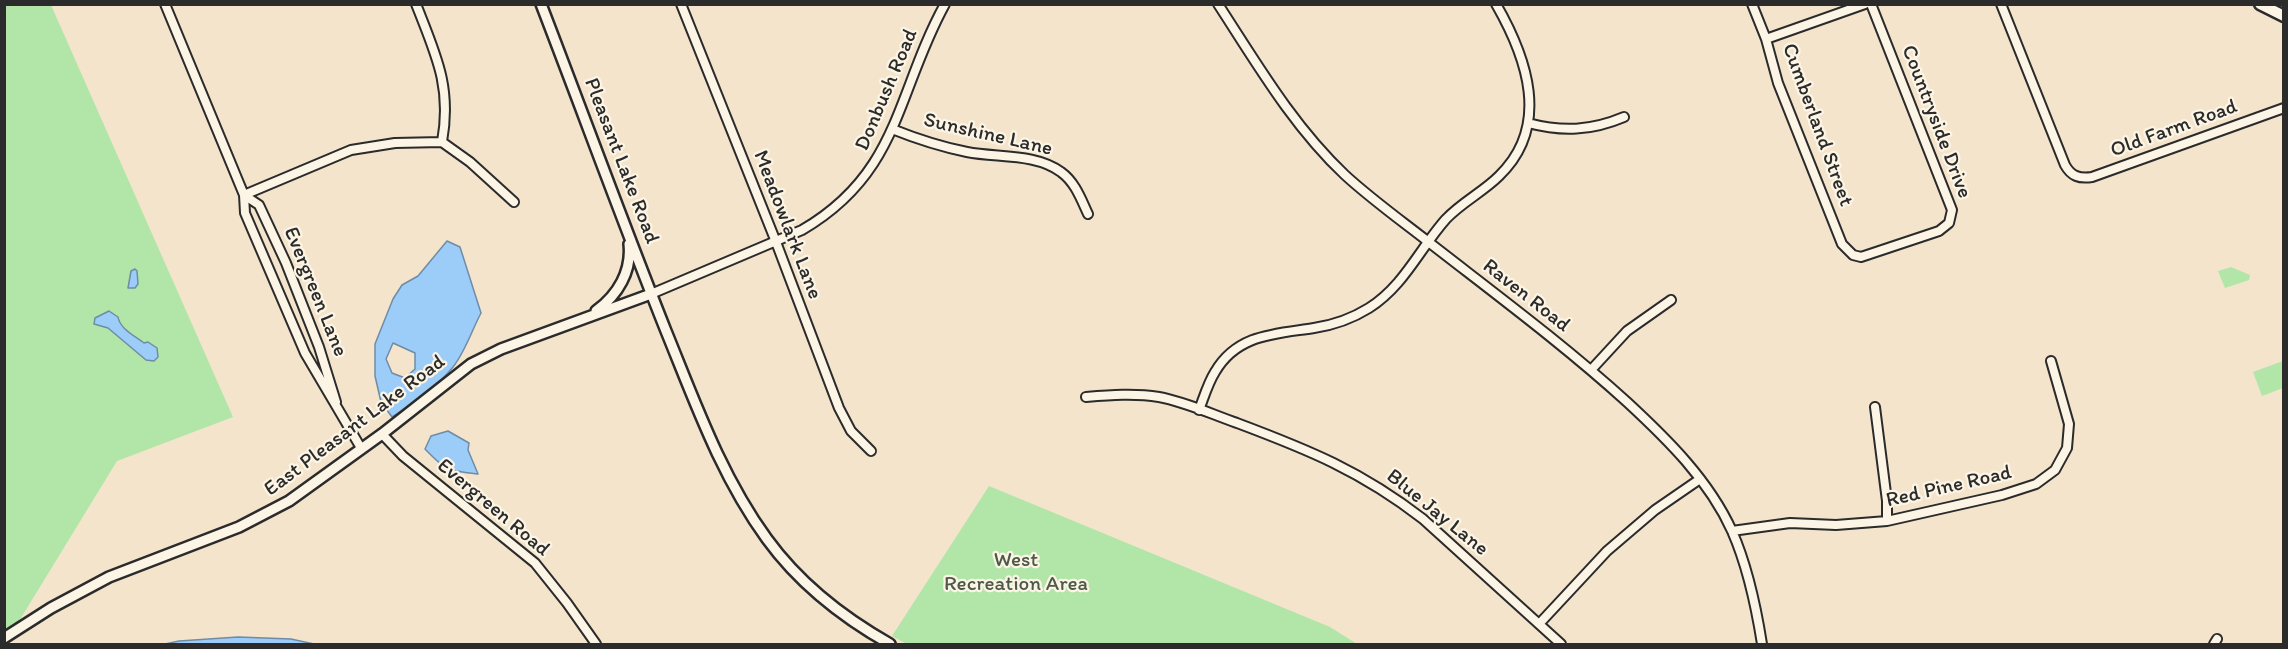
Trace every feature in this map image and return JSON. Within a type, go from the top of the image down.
[{"type":"main road","points":[[2260,4],[2283,16]]},
{"type":"street","name":"Evergreen Lane","points":[[165,4],[244,195],[245,213],[289,320],[315,373],[361,448]]},
{"type":"street","points":[[416,4],[440,65],[445,85],[446,113],[442,142]]},
{"type":"street","name":"Pleasant Lake Road","points":[[541,4],[651,294],[709,437],[746,506],[767,539],[799,576],[853,622],[890,645]]},
{"type":"street","name":"Meadowlark Lane","points":[[681,4],[839,408],[851,430],[871,451]]},
{"type":"street","name":"Donbush Road","points":[[702,273],[776,242],[819,220],[850,195],[875,165],[892,129],[925,45],[945,4]]},
{"type":"street","name":"Raven Road","points":[[1218,4],[1283,104],[1311,140],[1347,177],[1591,370],[1671,444],[1700,479],[1732,531],[1750,581],[1762,645]]},
{"type":"street","points":[[1199,410],[1214,373],[1239,346],[1262,335],[1335,323],[1370,308],[1397,284],[1446,218],[1490,185],[1505,170],[1518,151],[1528,123],[1530,105],[1526,75],[1496,4]]},
{"type":"street","name":"Cumberland Street","points":[[1752,4],[1766,39],[1779,83],[1842,244],[1853,255]]},
{"type":"street","points":[[1766,39],[1865,4]]},
{"type":"street","name":"Countryside Drive","points":[[1853,255],[1868,256],[1939,231],[1949,223],[1952,210],[1871,4]]},
{"type":"street","name":"Old Farm Road","points":[[2001,4],[2065,165],[2076,176],[2092,177],[2283,108]]},
{"type":"street","points":[[1528,123],[1549,128],[1579,129],[1610,123],[1624,117]]},
{"type":"street","name":"Sunshine Lane","points":[[892,129],[968,153],[1029,160],[1053,166],[1070,180],[1088,214]]},
{"type":"street","points":[[244,195],[351,150],[398,142],[442,142],[470,162],[514,202]]},
{"type":"street","name":"Evergreen Lane","points":[[244,195],[259,205],[289,271],[319,347],[338,410]]},
{"type":"street","points":[[585,318],[606,304],[621,283],[630,255],[628,229]]},
{"type":"street","name":"East Pleasant Lake Road","points":[[4,638],[51,608],[109,577],[265,515],[312,486],[471,364],[501,349],[702,273]]},
{"type":"street","points":[[1591,370],[1627,331],[1671,300]]},
{"type":"street","name":"Red Pine Road","points":[[1732,531],[1790,524],[1836,525],[1887,521],[2002,495],[2036,484],[2055,470],[2067,448],[2069,424],[2051,361]]},
{"type":"street","name":"Blue Jay Lane","points":[[1086,397],[1150,396],[1176,401],[1324,457],[1376,485],[1423,519],[1561,645]]},
{"type":"street","points":[[1875,407],[1887,501],[1887,521]]},
{"type":"street","name":"Evergreen Road","points":[[382,434],[403,456],[535,563],[567,603],[596,645]]},
{"type":"street","points":[[1539,624],[1614,544],[1655,510],[1700,479]]},
{"type":"green space","points":[[4,5],[51,5],[233,417],[117,461],[5,644]]},
{"type":"green space","points":[[2231,267],[2250,275],[2249,280],[2225,288],[2218,271]]},
{"type":"green space","points":[[2283,361],[2283,388],[2262,396],[2253,372]]},
{"type":"green space","name":"West Recreation Area","points":[[989,486],[1330,627],[1357,644],[907,644],[892,636]]},
{"type":"water","points":[[447,241],[460,247],[481,313],[465,348],[453,367],[432,388],[392,417],[381,402],[375,376],[375,344],[393,299],[402,285],[418,276]],"holes":[[[393,343],[415,353],[415,369],[405,378],[392,373],[386,359]]]},
{"type":"water","points":[[135,269],[138,284],[135,288],[128,288],[131,271]]},
{"type":"water","points":[[109,311],[118,317],[128,332],[144,343],[148,342],[157,348],[158,357],[154,361],[146,360],[108,328],[94,324],[95,318]]},
{"type":"water","points":[[448,431],[469,443],[468,450],[478,474],[448,469],[425,449],[431,436]]},
{"type":"water","points":[[238,637],[291,639],[314,644],[165,644]]}]
